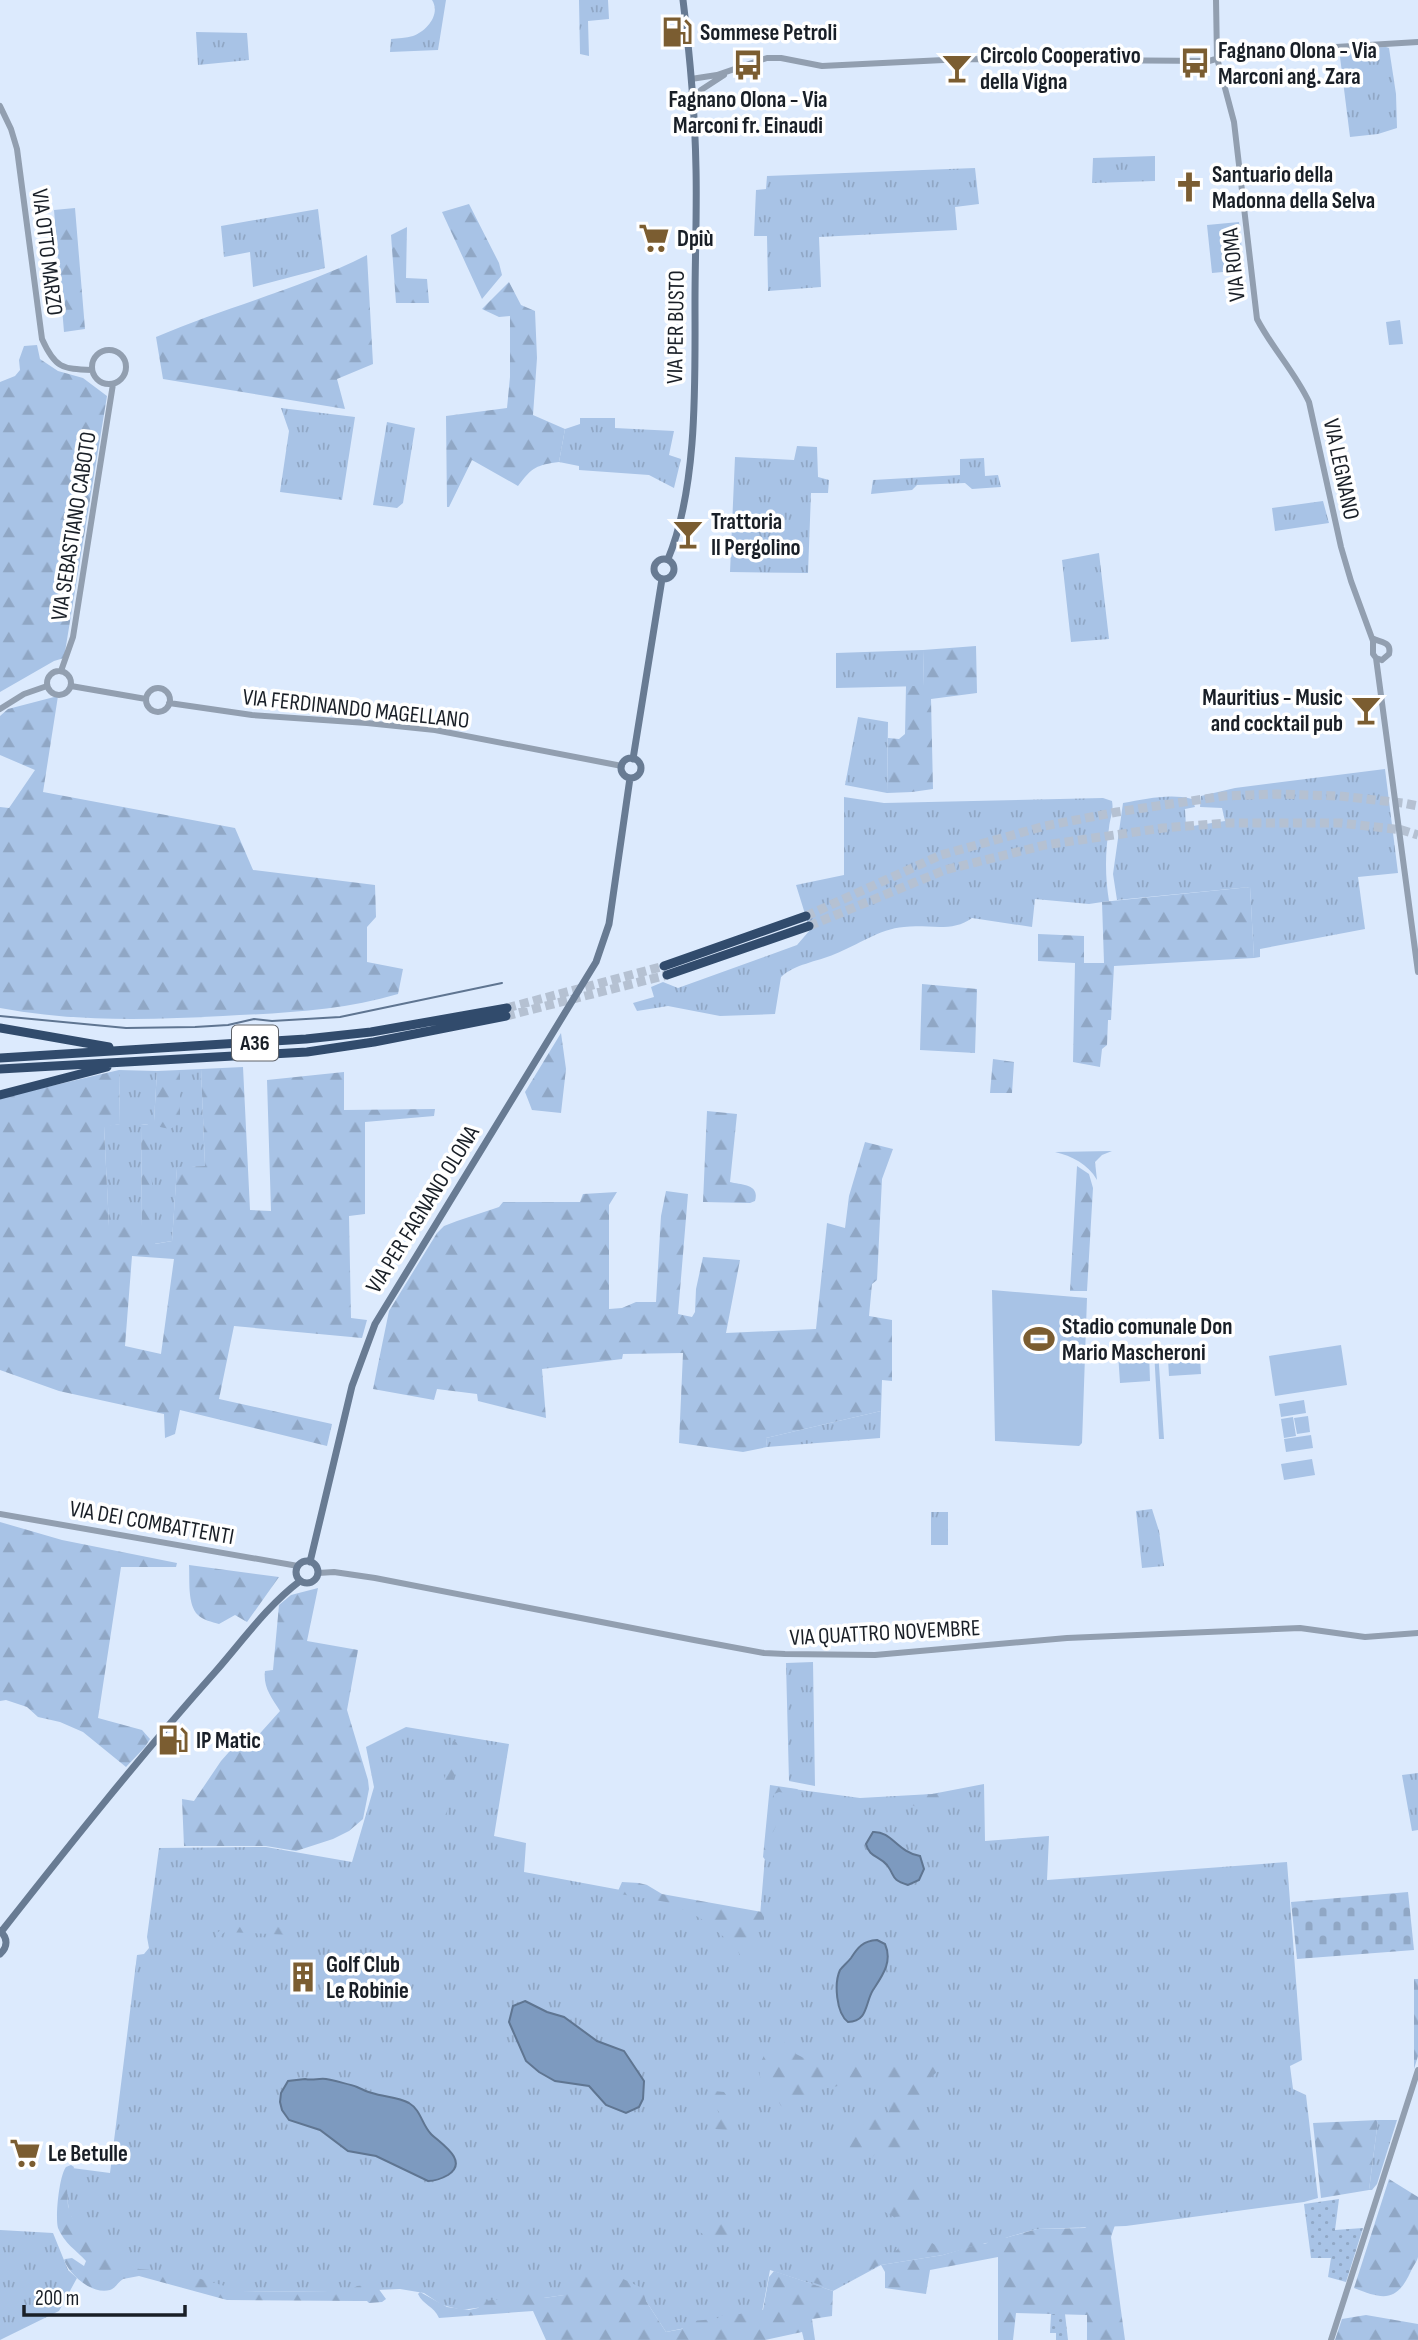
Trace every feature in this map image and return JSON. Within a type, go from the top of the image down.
[{"type":"highway","points":[[666,970],[807,921]]},
{"type":"highway","name":"A36","points":[[0,1058],[332,1037],[507,1012],[374,1042],[307,1052],[0,1069]]},
{"type":"highway","points":[[0,1028],[124,1050]]},
{"type":"highway","points":[[0,1095],[127,1062]]},
{"type":"main road","name":"VIA PER BUSTO","points":[[668,559],[677,537],[693,427],[696,169],[693,102],[683,0]]},
{"type":"main road","name":"VIA PER BUSTO","points":[[668,559],[674,566],[674,573],[669,578],[662,579],[655,574],[654,567],[658,560],[668,559]]},
{"type":"main road","name":"VIA PER BUSTO","points":[[612,896],[630,778],[636,777],[641,769],[638,761],[633,759],[662,579]]},
{"type":"main road","points":[[630,778],[625,775],[622,766],[627,760],[633,759]]},
{"type":"main road","name":"VIA PER FAGNANO OLONA","points":[[310,1562],[352,1386],[375,1324],[596,962],[609,924],[612,896]]},
{"type":"main road","points":[[0,1954],[6,1942],[1,1932],[62,1854],[193,1696],[282,1595],[300,1581],[310,1583],[315,1579],[318,1573],[316,1566],[303,1562],[298,1566],[295,1572],[300,1581]]},
{"type":"street","name":"VIA ROMA","points":[[1216,0],[1217,58],[1234,122],[1257,319]]},
{"type":"street","points":[[691,79],[705,78],[767,58],[822,66],[964,60],[1209,61],[1236,53],[1418,42]]},
{"type":"street","points":[[693,102],[701,90],[731,70]]},
{"type":"street","points":[[691,79],[699,86],[706,86]]},
{"type":"street","name":"VIA OTTO MARZO","points":[[0,106],[11,128],[17,149],[42,340],[52,358],[64,369],[92,370]]},
{"type":"street","name":"VIA LEGNANO","points":[[1257,319],[1267,339],[1309,402],[1341,547],[1371,637],[1376,644]]},
{"type":"street","points":[[108,349],[120,353],[126,362],[126,373],[113,384],[102,383],[92,370],[98,354],[108,349]]},
{"type":"street","name":"VIA SEBASTIANO CABOTO","points":[[47,686],[50,674],[61,671],[73,637],[113,384]]},
{"type":"street","points":[[1379,659],[1372,651],[1376,644],[1386,643],[1390,648],[1389,654],[1379,659],[1377,666],[1418,972]]},
{"type":"street","points":[[0,709],[24,694],[47,686],[50,692],[65,694],[71,685],[68,675],[61,671]]},
{"type":"street","name":"VIA FERDINANDO MAGELLANO","points":[[71,685],[146,699]]},
{"type":"street","name":"VIA FERDINANDO MAGELLANO","points":[[161,689],[167,693],[169,703],[165,710],[158,712],[148,707],[146,699],[151,691],[161,689]]},
{"type":"street","name":"VIA FERDINANDO MAGELLANO","points":[[169,703],[252,715],[435,730],[622,766]]},
{"type":"street","name":"VIA DEI COMBATTENTI","points":[[0,1514],[298,1566]]},
{"type":"street","name":"VIA QUATTRO NOVEMBRE","points":[[318,1573],[334,1572],[375,1578],[764,1653],[874,1655],[1067,1638],[1277,1629],[1308,1629],[1373,1638],[1418,1633]]},
{"type":"street","points":[[1331,2340],[1418,2070]]},
{"type":"green space","points":[[432,0],[446,0],[438,50],[390,52],[391,39],[413,36],[428,26],[435,11]]},
{"type":"green space","points":[[579,0],[608,0],[609,19],[588,21],[589,56],[580,54]]},
{"type":"green space","points":[[196,32],[247,33],[249,60],[198,65]]},
{"type":"green space","points":[[1389,48],[1396,94],[1397,128],[1378,134],[1350,137],[1339,49]]},
{"type":"green space","points":[[1155,156],[1155,181],[1092,183],[1093,158]]},
{"type":"green space","points":[[975,168],[979,204],[955,207],[957,230],[819,237],[821,287],[768,291],[767,236],[754,236],[756,190],[766,189],[767,176]]},
{"type":"green space","points":[[469,204],[499,263],[502,275],[482,299],[442,212]]},
{"type":"green space","points":[[75,208],[85,329],[64,332],[54,210]]},
{"type":"green space","points":[[318,209],[325,268],[253,287],[250,252],[224,257],[221,226]]},
{"type":"green space","points":[[1239,222],[1244,270],[1212,273],[1207,225]]},
{"type":"green space","points":[[407,227],[406,278],[427,279],[429,303],[396,303],[391,235]]},
{"type":"green space","points":[[367,255],[373,364],[337,379],[345,409],[163,379],[156,337],[315,278]]},
{"type":"green space","points":[[509,282],[521,305],[535,311],[537,358],[533,415],[565,429],[559,462],[536,468],[518,486],[472,460],[447,507],[446,416],[507,408],[510,316],[499,317],[482,309]]},
{"type":"green space","points":[[1400,320],[1403,344],[1389,345],[1386,322]]},
{"type":"green space","points":[[37,345],[40,359],[58,371],[83,378],[107,396],[64,658],[0,692],[0,382],[15,376],[20,370],[19,360],[24,346]]},
{"type":"green space","points":[[281,408],[355,417],[342,500],[280,492],[289,431]]},
{"type":"green space","points":[[580,418],[615,418],[615,428],[674,431],[669,455],[681,459],[674,488],[649,475],[579,470],[579,466],[559,462],[565,429],[580,424]]},
{"type":"green space","points":[[387,422],[415,428],[403,503],[397,508],[373,505]]},
{"type":"green space","points":[[797,446],[817,447],[818,477],[829,480],[828,493],[811,493],[808,573],[730,572],[735,457],[794,460]]},
{"type":"green space","points":[[984,458],[985,476],[998,475],[1001,487],[972,489],[965,483],[917,485],[912,490],[871,494],[873,480],[960,475],[960,459]]},
{"type":"green space","points":[[1323,501],[1329,523],[1275,531],[1272,508]]},
{"type":"green space","points":[[1099,553],[1109,639],[1071,642],[1062,560]]},
{"type":"green space","points":[[976,646],[977,693],[931,699],[933,789],[887,793],[888,738],[899,739],[905,734],[906,686],[924,686],[923,650]]},
{"type":"green space","points":[[923,650],[924,686],[836,688],[836,653]]},
{"type":"green space","points":[[58,696],[43,792],[235,828],[253,870],[375,885],[376,917],[367,927],[367,962],[403,969],[398,994],[377,1000],[311,1010],[167,1018],[84,1018],[0,1008],[0,807],[9,808],[35,770],[0,755],[0,716],[8,709]]},
{"type":"green space","points":[[858,717],[888,722],[887,793],[845,785]]},
{"type":"green space","points":[[1385,769],[1398,873],[1358,877],[1365,929],[1260,949],[1260,957],[1254,958],[1250,887],[1117,900],[1113,874],[1123,803],[1149,798],[1192,799],[1195,807],[1185,809],[1186,827],[1225,821],[1222,808],[1200,807],[1201,796],[1235,788]]},
{"type":"green space","points":[[844,797],[884,803],[1103,798],[1112,801],[1106,855],[1109,901],[1089,904],[1035,899],[1032,927],[972,918],[948,927],[913,926],[886,931],[835,954],[799,966],[781,977],[775,1014],[720,1016],[668,1006],[637,1011],[633,1003],[654,997],[651,987],[663,982],[678,988],[797,945],[810,930],[796,885],[844,875]]},
{"type":"green space","points":[[1250,887],[1254,958],[1114,966],[1111,1020],[1108,1020],[1107,1045],[1102,1049],[1100,1067],[1073,1062],[1075,963],[1038,961],[1038,934],[1084,936],[1084,963],[1104,963],[1102,902]]},
{"type":"green space","points":[[922,984],[977,989],[975,1053],[920,1050]]},
{"type":"green space","points":[[561,1033],[566,1069],[561,1113],[532,1110],[525,1092]]},
{"type":"green space","points":[[993,1059],[1014,1062],[1012,1093],[990,1093]]},
{"type":"green space","points":[[243,1067],[250,1210],[271,1211],[267,1080],[344,1072],[344,1110],[435,1109],[434,1116],[365,1122],[365,1214],[349,1216],[351,1318],[367,1320],[362,1338],[234,1326],[219,1399],[332,1424],[327,1446],[180,1410],[175,1434],[165,1438],[164,1414],[59,1391],[0,1370],[0,1098],[119,1070],[120,1124],[104,1127],[109,1226],[142,1227],[141,1125],[149,1124],[155,1244],[172,1241],[177,1167],[205,1166],[201,1069]],"holes":[[[132,1256],[174,1259],[161,1354],[125,1346]]]},
{"type":"green space","points":[[201,1069],[205,1166],[177,1168],[172,1241],[154,1244],[148,1124],[141,1125],[142,1227],[109,1227],[104,1126],[120,1124],[119,1070],[157,1071],[154,1121],[180,1123],[180,1070]]},
{"type":"green space","points":[[180,1070],[180,1123],[170,1129],[160,1127],[154,1121],[157,1071]]},
{"type":"green space","points":[[707,1111],[737,1114],[730,1182],[752,1188],[756,1195],[755,1201],[703,1202]]},
{"type":"green space","points":[[865,1142],[893,1149],[882,1179],[877,1280],[872,1284],[869,1316],[892,1320],[892,1381],[882,1380],[881,1411],[766,1438],[767,1447],[743,1452],[679,1443],[683,1353],[623,1354],[622,1359],[542,1369],[546,1418],[478,1401],[477,1394],[437,1389],[434,1400],[373,1389],[389,1311],[437,1233],[444,1226],[499,1207],[503,1202],[580,1202],[583,1194],[617,1192],[609,1205],[609,1309],[622,1308],[636,1302],[656,1302],[661,1216],[666,1191],[688,1194],[678,1314],[692,1317],[695,1312],[696,1289],[703,1257],[740,1260],[726,1333],[816,1329],[827,1223],[845,1228],[849,1196]]},
{"type":"green space","points":[[1112,1151],[1095,1162],[1097,1180],[1089,1169],[1079,1162],[1055,1152]]},
{"type":"green space","points":[[1077,1166],[1089,1174],[1093,1188],[1087,1291],[1070,1291]]},
{"type":"green space","name":"Stadio comunale Don Mario Mascheroni","points":[[992,1290],[1087,1298],[1082,1443],[1079,1446],[995,1441]]},
{"type":"green space","points":[[1341,1345],[1347,1385],[1275,1396],[1269,1356]]},
{"type":"green space","points":[[1149,1351],[1150,1381],[1120,1383],[1118,1353]]},
{"type":"green space","points":[[1154,1351],[1158,1351],[1164,1439],[1159,1439]]},
{"type":"green space","points":[[1200,1357],[1201,1374],[1169,1376],[1168,1359]]},
{"type":"green space","points":[[1304,1400],[1306,1413],[1281,1417],[1279,1404]]},
{"type":"green space","points":[[881,1411],[880,1438],[767,1447],[766,1438]]},
{"type":"green space","points":[[1308,1416],[1310,1432],[1297,1434],[1294,1418]]},
{"type":"green space","points":[[1293,1417],[1296,1436],[1284,1438],[1281,1419]]},
{"type":"green space","points":[[1311,1435],[1313,1448],[1286,1452],[1284,1439]]},
{"type":"green space","points":[[1312,1459],[1315,1475],[1284,1480],[1281,1464]]},
{"type":"green space","points":[[1152,1509],[1159,1531],[1164,1566],[1142,1568],[1136,1511]]},
{"type":"green space","points":[[931,1512],[948,1512],[948,1545],[931,1545]]},
{"type":"green space","points":[[0,1522],[62,1540],[177,1563],[176,1567],[121,1567],[98,1718],[142,1730],[150,1739],[126,1767],[83,1732],[60,1722],[38,1717],[27,1707],[6,1700],[0,1701]]},
{"type":"green space","points":[[189,1565],[279,1577],[247,1622],[235,1615],[219,1624],[202,1618],[194,1611]]},
{"type":"green space","points":[[318,1588],[307,1641],[358,1650],[347,1710],[368,1780],[369,1789],[363,1819],[349,1831],[333,1839],[296,1851],[266,1846],[184,1846],[182,1799],[194,1801],[221,1761],[244,1735],[253,1741],[280,1711],[265,1682],[265,1671],[273,1670],[279,1605],[291,1595]]},
{"type":"green space","points":[[813,1662],[815,1786],[789,1781],[786,1663]]},
{"type":"green space","points":[[406,1727],[509,1744],[494,1836],[526,1843],[524,1872],[760,1916],[771,1786],[860,1798],[932,1794],[984,1784],[985,1841],[1049,1836],[1047,1880],[1287,1862],[1302,2060],[1290,2066],[1293,2089],[1306,2095],[1318,2198],[1126,2226],[1037,2229],[943,2255],[881,2265],[833,2291],[770,2270],[762,2312],[666,2332],[646,2301],[564,2295],[462,2310],[442,2305],[424,2293],[400,2289],[331,2292],[235,2291],[142,2271],[87,2247],[69,2212],[65,2177],[72,2168],[110,2173],[137,1955],[144,1954],[149,1948],[147,1937],[159,1848],[266,1847],[352,1862],[374,1787],[366,1747]]},
{"type":"green space","points":[[453,1741],[460,1743],[444,1829],[437,1828],[441,1795]]},
{"type":"green space","points":[[1418,1773],[1418,1830],[1412,1831],[1402,1775]]},
{"type":"green space","points":[[770,1785],[797,1789],[802,1793],[774,1794],[773,1814],[776,1826],[767,1862],[763,1857]]},
{"type":"green space","points":[[950,1792],[954,1794],[949,1802],[937,1810],[931,1811],[902,1801],[906,1797]]},
{"type":"green space","points":[[622,1882],[647,1885],[662,1894],[762,1912],[764,1923],[757,1933],[752,1929],[749,1933],[752,1953],[742,1958],[734,1945],[700,1918],[666,1902],[620,1894],[618,1891]]},
{"type":"green space","points":[[1408,1892],[1414,1950],[1297,1959],[1291,1902]]},
{"type":"green space","points":[[276,1922],[286,1926],[297,1925],[300,1928],[293,1935],[225,1932],[221,1935],[220,1945],[217,1944],[217,1933],[228,1924],[259,1927]]},
{"type":"green space","points":[[1414,1979],[1418,1979],[1418,2056],[1414,2069]]},
{"type":"green space","points":[[790,2032],[794,2034],[793,2047],[796,2054],[806,2059],[842,2066],[857,2062],[905,2065],[926,2058],[940,2064],[940,2070],[927,2083],[912,2109],[914,2114],[937,2118],[938,2121],[935,2128],[922,2137],[917,2152],[897,2156],[879,2149],[872,2158],[851,2151],[842,2156],[835,2144],[836,2137],[844,2132],[847,2125],[856,2127],[859,2142],[864,2143],[866,2134],[862,2126],[872,2116],[887,2115],[890,2103],[885,2083],[879,2078],[816,2089],[806,2100],[781,2106],[772,2089],[762,2082],[759,2072],[768,2050],[786,2042]]},
{"type":"green space","points":[[714,2091],[724,2092],[728,2098],[732,2127],[730,2130],[715,2129],[720,2117],[712,2103]]},
{"type":"green space","points":[[1378,2120],[1397,2120],[1377,2184],[1369,2190]]},
{"type":"green space","points":[[1378,2120],[1369,2190],[1321,2198],[1313,2123]]},
{"type":"green space","points":[[66,2167],[74,2167],[67,2188],[72,2217],[89,2240],[139,2269],[177,2272],[242,2291],[324,2292],[369,2285],[378,2288],[386,2299],[369,2303],[227,2300],[139,2276],[123,2279],[110,2290],[96,2290],[76,2277],[64,2260],[72,2258],[84,2266],[86,2261],[64,2238],[57,2223],[61,2179]]},
{"type":"green space","points":[[1389,2179],[1418,2197],[1418,2257],[1400,2288],[1395,2293],[1382,2296],[1354,2288]]},
{"type":"green space","points":[[918,2183],[923,2191],[938,2190],[919,2215],[894,2217],[883,2211],[882,2205],[887,2201],[887,2188]]},
{"type":"green space","points":[[1339,2199],[1335,2230],[1363,2228],[1346,2282],[1328,2277],[1331,2258],[1311,2258],[1304,2204]]},
{"type":"green space","points":[[720,2221],[735,2228],[733,2242],[708,2237],[698,2231],[702,2222]]},
{"type":"green space","points":[[1089,2225],[1115,2225],[1111,2237],[1125,2340],[1087,2340],[1087,2315],[1016,2313],[1013,2340],[998,2340],[998,2257],[930,2270],[926,2294],[885,2288],[885,2272],[881,2265],[943,2255],[979,2244],[943,2254],[881,2264],[833,2289],[774,2270],[838,2281],[843,2276],[846,2262],[892,2254],[898,2249],[898,2242],[903,2239],[922,2237],[942,2249],[940,2237],[943,2235],[950,2240],[951,2246],[968,2242],[984,2244],[993,2234],[1010,2236],[1005,2238],[1037,2229],[1085,2228]]},
{"type":"green space","points":[[0,2230],[53,2233],[68,2270],[77,2278],[59,2311],[0,2340]]},
{"type":"green space","points":[[774,2271],[833,2291],[832,2316],[812,2319],[815,2340],[804,2340],[802,2332],[765,2340],[546,2340],[533,2311],[439,2318],[418,2294],[420,2292],[447,2307],[469,2310],[478,2308],[485,2301],[523,2296],[530,2291],[544,2298],[564,2295],[568,2287],[583,2276],[617,2276],[642,2288],[646,2301],[666,2332],[682,2329],[691,2321],[716,2319],[726,2313],[740,2314],[754,2308],[763,2310],[769,2277]]},
{"type":"green space","points":[[1051,2314],[1065,2314],[1068,2340],[1056,2340],[1056,2333],[1050,2333]]},
{"type":"green space","points":[[1366,2315],[1418,2324],[1418,2340],[1335,2340],[1342,2319]]},
{"type":"shaded area","points":[[873,1832],[885,1835],[912,1854],[920,1856],[924,1869],[919,1880],[908,1885],[902,1883],[887,1865],[872,1854],[866,1844]]},
{"type":"shaded area","points":[[877,1940],[885,1944],[887,1963],[863,2015],[848,2022],[841,2012],[837,1997],[840,1970],[861,1945]]},
{"type":"shaded area","points":[[525,2001],[564,2017],[597,2041],[624,2051],[644,2081],[643,2099],[639,2107],[626,2113],[606,2105],[589,2086],[555,2081],[526,2061],[509,2022],[513,2006]]},
{"type":"shaded area","points":[[333,2080],[409,2103],[431,2134],[455,2158],[454,2170],[441,2179],[428,2181],[376,2156],[348,2151],[320,2130],[289,2120],[282,2110],[281,2093],[288,2081]]},
{"type":"waterway","points":[[0,1016],[126,1028],[228,1025],[254,1019],[272,1021],[340,1017],[502,983]]},
{"type":"tunnel","points":[[806,916],[941,855],[1045,826],[1117,812],[1224,796],[1277,794],[1339,796],[1418,806]]},
{"type":"tunnel","points":[[809,926],[945,870],[1045,845],[1163,828],[1226,823],[1340,823],[1402,830],[1418,835]]},
{"type":"tunnel","points":[[507,1008],[664,966]]},
{"type":"tunnel","points":[[506,1016],[667,975]]},
{"type":"place","name":"Sommese Petroli","points":[[677,32]]},
{"type":"place","name":"Fagnano Olona - Via Marconi ang. Zara","points":[[1195,63]]},
{"type":"place","name":"Fagnano Olona - Via Marconi fr. Einaudi","points":[[748,65]]},
{"type":"place","name":"Circolo Cooperativo della Vigna","points":[[957,68]]},
{"type":"place","name":"Santuario della Madonna della Selva","points":[[1189,187]]},
{"type":"place","name":"Dpiù","points":[[654,238]]},
{"type":"place","name":"Trattoria Il Pergolino","points":[[688,534]]},
{"type":"place","name":"Mauritius - Music and cocktail pub","points":[[1366,710]]},
{"type":"place","name":"Stadio comunale Don Mario Mascheroni","points":[[1039,1339]]},
{"type":"place","name":"IP Matic","points":[[173,1740]]},
{"type":"place","name":"Golf Club Le Robinie","points":[[303,1977]]},
{"type":"place","name":"Le Betulle","points":[[25,2153]]}]
